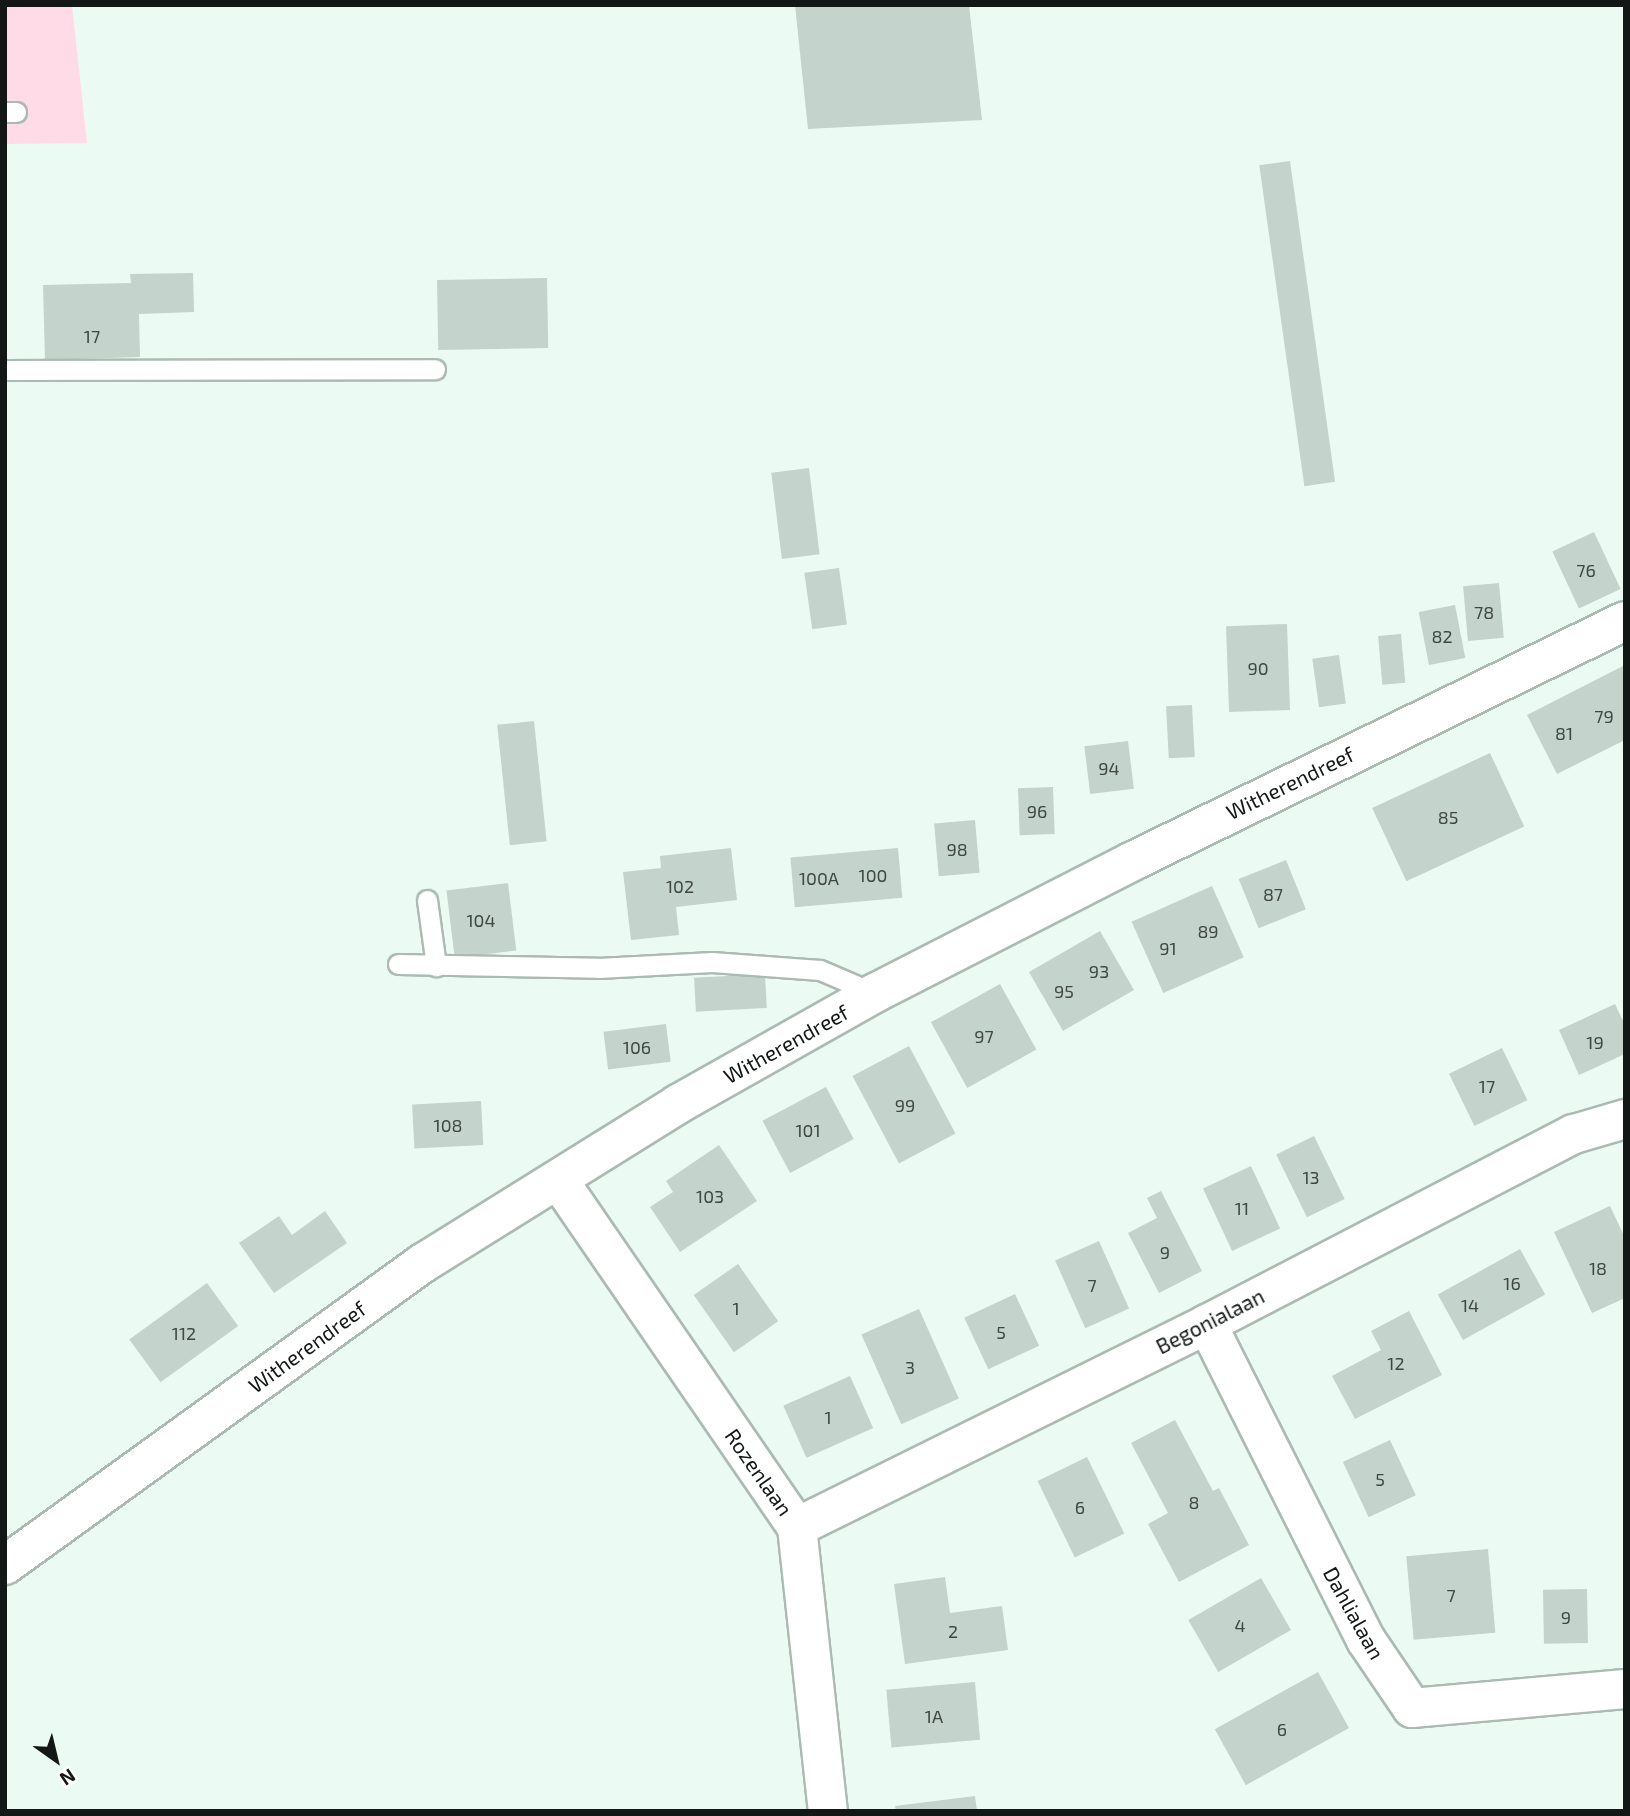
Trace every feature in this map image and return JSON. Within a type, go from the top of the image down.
[{"type":"street","name":"Witherendreef","points":[[5,1565],[423,1263],[559,1181],[678,1104],[875,993],[1133,861],[1625,621]]},
{"type":"street","name":"Begonialaan","points":[[797,1527],[1207,1324],[1574,1134],[1625,1119]]},
{"type":"street","name":"Rozenlaan","points":[[559,1181],[797,1527],[828,1811]]},
{"type":"street","name":"Dahlialaan","points":[[1207,1324],[1366,1640],[1412,1708],[1625,1689]]},
{"type":"lane","points":[[5,370],[435,369]]},
{"type":"lane","points":[[426,900],[436,966]]},
{"type":"lane","points":[[398,964],[598,968],[712,962],[820,970],[875,993]]},
{"type":"shaded area","points":[[5,5],[72,5],[87,143],[5,144]]},
{"type":"building","points":[[795,5],[969,5],[982,120],[808,129]]},
{"type":"building","points":[[1290,161],[1335,482],[1304,486],[1259,165]]},
{"type":"building","points":[[193,273],[194,312],[139,314],[140,357],[45,360],[43,285],[131,283],[130,274]]},
{"type":"building","points":[[547,278],[548,348],[438,350],[437,280]]},
{"type":"building","points":[[809,468],[820,554],[782,559],[771,473]]},
{"type":"building","points":[[1594,532],[1621,589],[1579,609],[1552,551]]},
{"type":"building","points":[[839,568],[847,624],[812,629],[804,573]]},
{"type":"building","points":[[1499,583],[1504,638],[1468,641],[1463,586]]},
{"type":"building","points":[[1455,605],[1465,658],[1429,665],[1419,612]]},
{"type":"building","points":[[1287,624],[1290,710],[1229,712],[1226,626]]},
{"type":"building","points":[[1401,634],[1405,683],[1382,685],[1378,636]]},
{"type":"building","points":[[1339,655],[1346,704],[1319,707],[1312,659]]},
{"type":"building","points":[[1625,665],[1625,740],[1557,774],[1527,715]]},
{"type":"building","points":[[1192,705],[1195,757],[1169,758],[1166,706]]},
{"type":"building","points":[[534,721],[547,841],[510,845],[497,725]]},
{"type":"building","points":[[1128,741],[1134,789],[1090,794],[1084,746]]},
{"type":"building","points":[[1490,753],[1524,826],[1406,881],[1372,808]]},
{"type":"building","points":[[1053,787],[1055,834],[1020,835],[1018,788]]},
{"type":"building","points":[[975,820],[980,873],[939,876],[934,824]]},
{"type":"building","points":[[731,848],[737,900],[676,907],[679,935],[631,940],[623,872],[661,868],[660,856]]},
{"type":"building","points":[[898,848],[902,898],[795,907],[790,857]]},
{"type":"building","points":[[1286,860],[1306,909],[1259,928],[1239,879]]},
{"type":"building","points":[[508,883],[516,950],[455,958],[446,891]]},
{"type":"building","points":[[1212,886],[1244,957],[1163,993],[1132,922]]},
{"type":"building","points":[[1100,931],[1134,990],[1063,1031],[1029,972]]},
{"type":"building","points":[[765,974],[767,1008],[696,1012],[694,978]]},
{"type":"building","points":[[1000,984],[1036,1050],[967,1088],[931,1022]]},
{"type":"building","points":[[1615,1004],[1625,1025],[1625,1054],[1579,1075],[1559,1030]]},
{"type":"building","points":[[666,1024],[671,1062],[608,1069],[603,1032]]},
{"type":"building","points":[[909,1046],[955,1133],[899,1163],[852,1076]]},
{"type":"building","points":[[1502,1048],[1527,1100],[1474,1126],[1449,1074]]},
{"type":"building","points":[[826,1087],[854,1139],[790,1173],[762,1121]]},
{"type":"building","points":[[481,1101],[483,1145],[414,1149],[412,1105]]},
{"type":"building","points":[[1314,1136],[1345,1199],[1307,1217],[1276,1154]]},
{"type":"building","points":[[719,1145],[757,1201],[680,1252],[650,1207],[673,1192],[666,1181]]},
{"type":"building","points":[[1251,1166],[1280,1229],[1232,1251],[1203,1188]]},
{"type":"building","points":[[1161,1191],[1202,1271],[1159,1293],[1128,1233],[1157,1218],[1147,1198]]},
{"type":"building","points":[[1610,1206],[1625,1238],[1625,1298],[1592,1313],[1554,1232]]},
{"type":"building","points":[[325,1211],[347,1243],[274,1293],[239,1243],[279,1216],[292,1235]]},
{"type":"building","points":[[1099,1241],[1129,1309],[1085,1328],[1055,1261]]},
{"type":"building","points":[[1520,1249],[1545,1294],[1463,1340],[1438,1295]]},
{"type":"building","points":[[738,1264],[778,1321],[734,1352],[694,1295]]},
{"type":"building","points":[[207,1283],[238,1326],[160,1382],[129,1339]]},
{"type":"building","points":[[1015,1294],[1039,1346],[988,1369],[964,1318]]},
{"type":"building","points":[[919,1309],[959,1399],[901,1424],[861,1335]]},
{"type":"building","points":[[1409,1311],[1442,1375],[1355,1419],[1332,1376],[1381,1350],[1371,1331]]},
{"type":"building","points":[[850,1376],[873,1428],[806,1458],[783,1406]]},
{"type":"building","points":[[1175,1420],[1213,1491],[1219,1488],[1249,1545],[1179,1582],[1148,1524],[1168,1513],[1131,1443]]},
{"type":"building","points":[[1390,1440],[1416,1495],[1369,1517],[1343,1462]]},
{"type":"building","points":[[1087,1457],[1124,1533],[1075,1558],[1038,1481]]},
{"type":"building","points":[[1488,1549],[1495,1633],[1414,1640],[1406,1556]]},
{"type":"building","points":[[945,1577],[950,1613],[1002,1606],[1008,1650],[905,1664],[894,1584]]},
{"type":"building","points":[[1261,1578],[1291,1630],[1218,1672],[1188,1620]]},
{"type":"building","points":[[1587,1589],[1588,1643],[1544,1644],[1543,1590]]},
{"type":"building","points":[[1318,1672],[1349,1728],[1246,1785],[1215,1729]]},
{"type":"building","points":[[975,1682],[980,1740],[891,1748],[886,1690]]},
{"type":"building","points":[[975,1796],[977,1811],[896,1811],[895,1806]]}]
